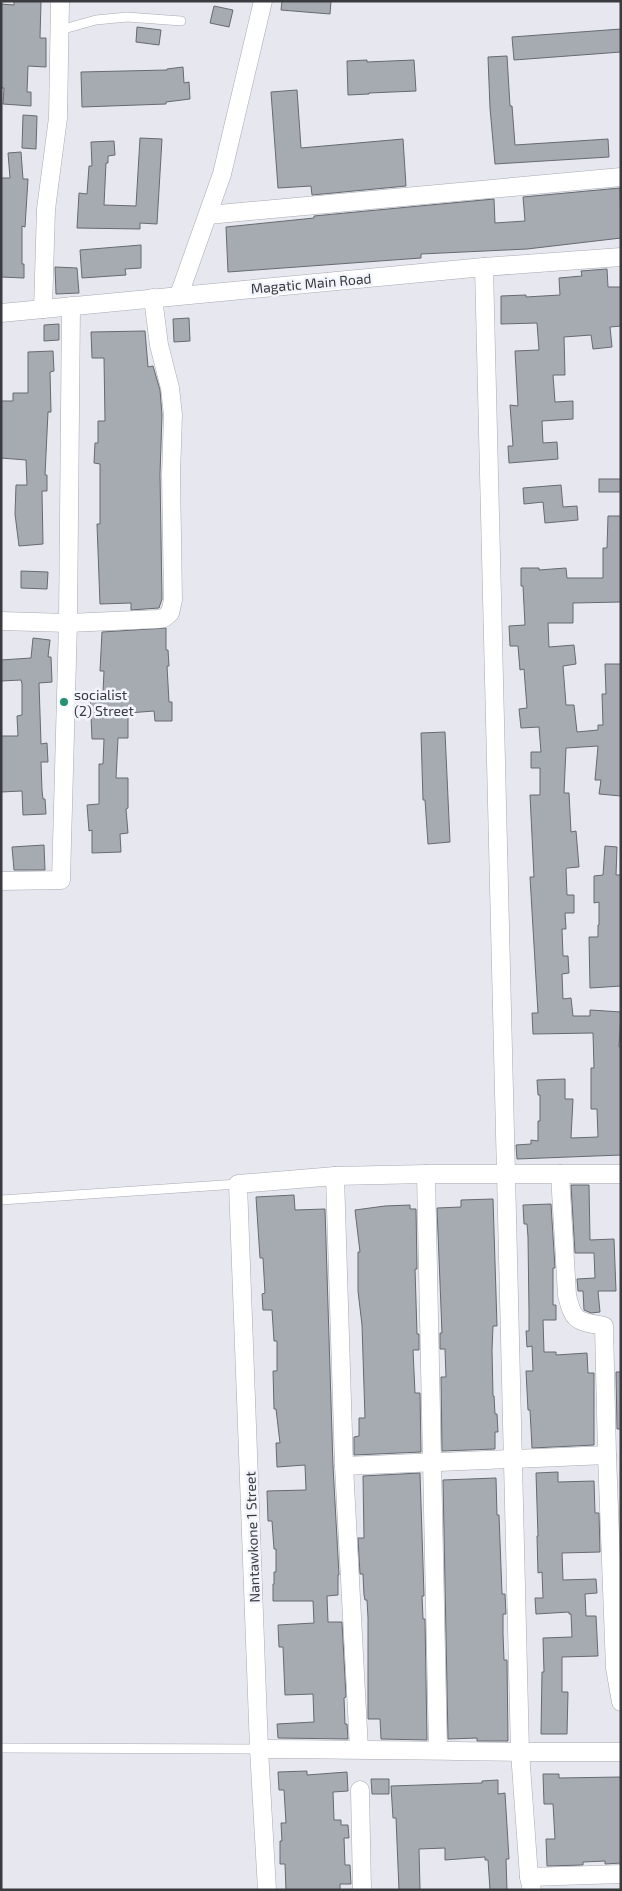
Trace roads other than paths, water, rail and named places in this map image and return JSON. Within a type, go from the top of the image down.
[{"type":"street","points":[[43,309],[46,209],[58,118],[60,1]]},
{"type":"street","points":[[178,295],[222,174],[263,1]]},
{"type":"street","points":[[208,214],[621,177]]},
{"type":"street","name":"Magatic Main Road","points":[[1,313],[484,267],[621,257]]},
{"type":"street","points":[[484,267],[520,1752],[531,1884],[621,1874]]},
{"type":"street","points":[[1,621],[68,624],[158,619],[164,618],[170,613],[173,600],[171,474],[173,415],[170,388],[159,345],[153,298]]},
{"type":"street","points":[[1,881],[61,880],[68,624],[71,306]]},
{"type":"street","points":[[426,1174],[438,1750]]},
{"type":"street","points":[[560,1174],[566,1295],[571,1312],[581,1321],[604,1326],[615,1668],[621,1702]]},
{"type":"street","points":[[238,1184],[336,1176],[621,1174]]},
{"type":"street","points":[[336,1176],[344,1466],[359,1749]]},
{"type":"street","name":"Nantawkone 1 Street","points":[[238,1184],[267,1890]]},
{"type":"street","points":[[344,1466],[607,1455]]},
{"type":"street","points":[[260,1749],[621,1752]]},
{"type":"street","points":[[360,1790],[362,1890]]},
{"type":"lane","points":[[60,30],[96,20],[127,17],[181,21]]},
{"type":"lane","points":[[1,1200],[238,1184]]},
{"type":"lane","points":[[1,1748],[260,1749]]},
{"type":"place","name":"socialist (2) Street","points":[[64,702]]}]
